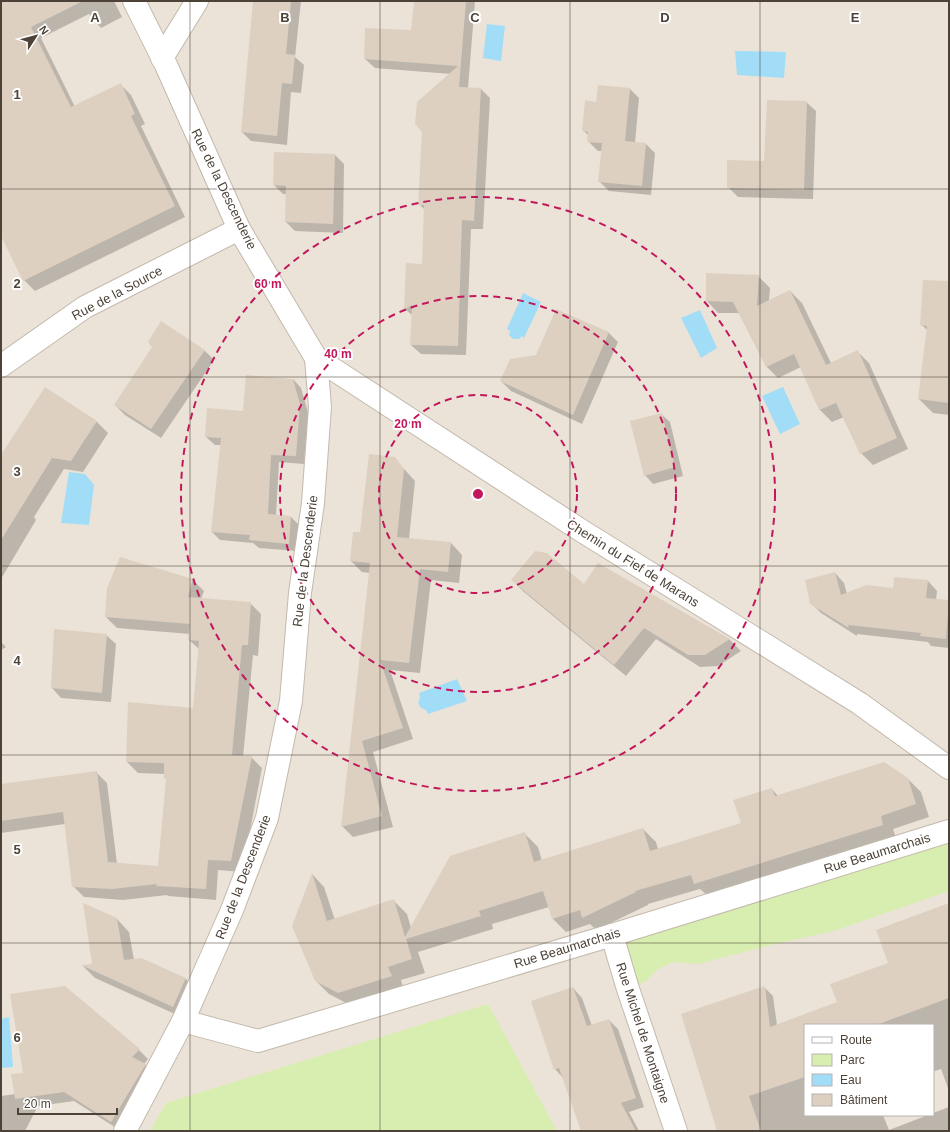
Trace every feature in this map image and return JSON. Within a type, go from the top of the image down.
[{"type":"street","name":"Rue de la Descenderie","points":[[125,1131],[183,1022],[232,910],[267,818],[291,701],[300,593],[314,479],[320,408],[316,358],[239,229],[162,58],[134,1]]},
{"type":"street","points":[[162,58],[197,1]]},
{"type":"street","name":"Rue de la Source","points":[[1,366],[85,307],[239,229]]},
{"type":"street","name":"Chemin du Fief de Marans","points":[[316,358],[582,531],[859,703],[949,768]]},
{"type":"street","name":"Rue Beaumarchais","points":[[183,1022],[258,1041],[612,935],[949,831]]},
{"type":"street","name":"Rue Michel de Montaigne","points":[[612,935],[628,989],[676,1131]]},
{"type":"shaded area","points":[[1,1],[949,1],[949,1131],[1,1131]]},
{"type":"green space","points":[[949,831],[949,891],[834,931],[775,944],[698,964],[673,962],[658,969],[646,981],[628,989],[612,935]]},
{"type":"green space","points":[[488,1004],[557,1131],[150,1131],[166,1103]]},
{"type":"water","points":[[487,24],[505,26],[501,61],[483,58]]},
{"type":"water","points":[[735,51],[786,52],[784,78],[737,75]]},
{"type":"water","points":[[523,293],[541,302],[524,338],[522,336],[519,339],[513,339],[509,335],[510,331],[507,329]]},
{"type":"water","points":[[700,310],[717,348],[701,358],[681,318]]},
{"type":"water","points":[[783,387],[800,424],[780,434],[762,396]]},
{"type":"water","points":[[69,472],[85,474],[94,485],[89,525],[61,523]]},
{"type":"water","points":[[457,679],[467,701],[428,714],[426,710],[421,708],[418,703],[420,698],[419,693]]},
{"type":"water","points":[[9,1017],[13,1067],[1,1068],[1,1019]]},
{"type":"building","points":[[1,1],[83,1],[31,27],[71,107],[121,83],[135,114],[131,116],[175,206],[23,281],[1,236]]},
{"type":"building","points":[[253,1],[291,1],[286,54],[295,55],[292,84],[282,83],[277,136],[241,132]]},
{"type":"building","points":[[414,1],[466,1],[459,87],[481,88],[474,221],[462,220],[458,346],[410,345],[412,305],[404,310],[406,263],[422,264],[424,205],[418,205],[422,132],[415,124],[417,102],[458,66],[364,59],[365,28],[411,30]]},
{"type":"building","points":[[598,85],[630,88],[625,141],[646,143],[642,186],[598,182],[602,143],[587,142],[588,132],[582,131],[585,100],[596,102]]},
{"type":"building","points":[[767,100],[807,101],[804,190],[727,188],[727,160],[764,161]]},
{"type":"building","points":[[274,152],[335,154],[333,224],[285,222],[286,186],[273,185]]},
{"type":"building","points":[[706,273],[759,275],[757,306],[790,290],[826,365],[858,350],[897,438],[860,454],[836,403],[819,410],[794,354],[766,367],[733,302],[706,301]]},
{"type":"building","points":[[923,280],[949,281],[949,403],[918,399],[927,326],[920,325]]},
{"type":"building","points":[[556,309],[609,332],[573,415],[500,381],[510,359],[536,355]]},
{"type":"building","points":[[161,321],[205,350],[151,429],[114,405],[152,347],[148,342]]},
{"type":"building","points":[[246,375],[293,379],[300,404],[296,456],[271,455],[268,514],[291,516],[289,544],[249,540],[250,535],[211,532],[221,438],[205,437],[207,408],[243,411]]},
{"type":"building","points":[[45,387],[97,421],[71,461],[52,458],[1,540],[1,455]]},
{"type":"building","points":[[662,413],[675,467],[644,476],[630,421]]},
{"type":"building","points":[[369,454],[395,457],[404,469],[397,537],[451,542],[448,572],[420,569],[409,663],[380,660],[403,728],[362,741],[382,816],[341,827],[370,563],[350,561],[353,532],[360,532]]},
{"type":"building","points":[[535,551],[547,553],[584,584],[598,563],[730,639],[705,655],[688,655],[644,628],[614,665],[511,580]]},
{"type":"building","points":[[120,557],[193,579],[188,597],[251,602],[248,645],[242,645],[232,755],[252,756],[231,861],[208,860],[206,889],[156,886],[157,884],[112,889],[72,887],[63,812],[1,821],[1,784],[97,771],[108,862],[158,866],[166,779],[164,779],[164,763],[126,762],[128,702],[193,708],[199,641],[188,640],[190,624],[105,617],[107,588]]},
{"type":"building","points":[[835,572],[841,595],[866,585],[893,588],[894,577],[928,580],[926,598],[949,600],[946,639],[920,636],[921,633],[848,625],[849,628],[810,604],[805,580]]},
{"type":"building","points":[[54,629],[107,634],[102,693],[51,688]]},
{"type":"building","points":[[884,762],[908,778],[916,804],[881,816],[883,825],[694,884],[691,875],[635,891],[636,892],[582,918],[580,910],[552,919],[543,891],[479,911],[481,916],[406,939],[412,959],[388,967],[392,976],[338,993],[315,981],[292,926],[312,873],[327,921],[394,899],[405,937],[450,856],[525,832],[534,862],[643,828],[650,851],[741,823],[733,800],[772,788],[775,796]]},
{"type":"building","points":[[83,903],[117,918],[124,960],[141,958],[186,978],[173,1007],[81,965],[92,964]]},
{"type":"building","points":[[949,903],[949,998],[879,1024],[804,1024],[804,1077],[749,1096],[761,1131],[717,1131],[681,1014],[765,986],[770,1027],[837,1002],[830,984],[888,963],[876,930]]},
{"type":"building","points":[[65,986],[140,1049],[132,1057],[146,1064],[111,1122],[64,1092],[15,1099],[11,1074],[23,1073],[10,994]]},
{"type":"building","points":[[573,987],[587,1026],[609,1019],[636,1098],[621,1103],[636,1131],[581,1131],[559,1068],[554,1070],[531,1001]]}]
